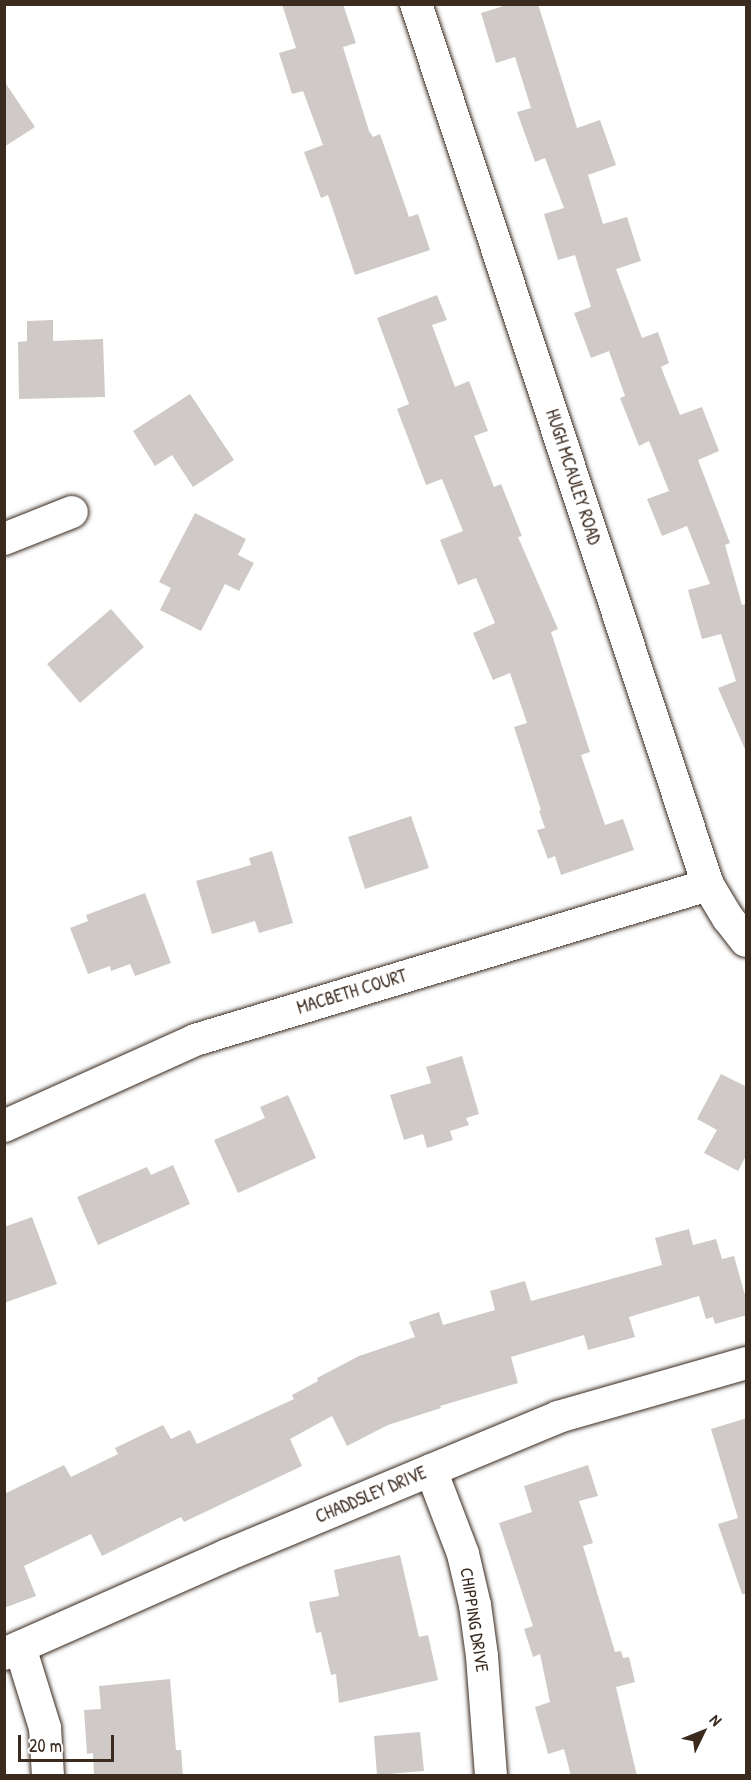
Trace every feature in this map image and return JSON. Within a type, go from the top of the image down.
[{"type":"street","name":"HUGH MCAULEY ROAD","points":[[416,4],[708,885],[728,918],[747,941]]},
{"type":"street","points":[[4,539],[72,512]]},
{"type":"street","name":"MACBETH COURT","points":[[4,1126],[195,1040],[708,885]]},
{"type":"street","name":"CHADDSLEY DRIVE","points":[[12,1650],[227,1555],[558,1417],[747,1363]]},
{"type":"street","name":"CHIPPING DRIVE","points":[[431,1470],[462,1554],[475,1605],[482,1656],[491,1776]]},
{"type":"street","points":[[12,1650],[45,1728],[48,1776]]},
{"type":"building","points":[[282,4],[343,4],[356,43],[343,47],[369,131],[373,137],[380,134],[409,217],[418,214],[430,250],[355,275],[328,195],[321,198],[304,152],[323,145],[303,91],[292,94],[279,53],[296,48]]},
{"type":"building","points":[[510,4],[538,4],[577,128],[600,120],[616,165],[588,175],[603,224],[627,217],[641,261],[616,269],[642,338],[658,332],[669,363],[661,367],[680,415],[702,407],[719,451],[698,460],[730,543],[725,545],[742,605],[747,604],[747,754],[718,688],[736,681],[721,634],[702,639],[688,590],[710,584],[687,526],[662,536],[647,499],[669,491],[649,441],[639,446],[620,398],[625,396],[609,351],[591,358],[574,313],[591,307],[575,255],[558,260],[544,214],[564,208],[545,158],[535,162],[517,112],[531,108],[515,57],[496,63],[481,13]]},
{"type":"building","points":[[4,81],[35,127],[4,147]]},
{"type":"building","points":[[437,295],[447,320],[432,325],[455,387],[469,381],[488,431],[474,436],[494,487],[501,484],[522,536],[518,537],[558,629],[551,632],[590,752],[581,755],[605,825],[623,819],[634,850],[561,875],[555,856],[548,859],[537,830],[545,828],[539,811],[541,810],[514,727],[527,723],[510,673],[493,680],[473,633],[495,623],[476,578],[458,585],[440,540],[463,531],[442,479],[426,485],[397,409],[409,404],[377,318]]},
{"type":"building","points":[[53,320],[53,341],[103,339],[105,397],[19,399],[18,342],[27,341],[27,321]]},
{"type":"building","points":[[190,394],[234,460],[193,487],[172,455],[155,466],[133,431]]},
{"type":"building","points":[[195,513],[246,539],[238,555],[254,563],[239,591],[225,584],[201,631],[160,610],[171,588],[159,582]]},
{"type":"building","points":[[111,609],[144,647],[80,703],[47,664]]},
{"type":"building","points":[[411,816],[429,868],[365,889],[348,837]]},
{"type":"building","points":[[272,851],[293,923],[259,933],[255,921],[212,934],[196,881],[251,865],[249,858]]},
{"type":"building","points":[[145,893],[171,963],[135,976],[130,964],[111,971],[110,966],[88,974],[70,928],[88,921],[86,915]]},
{"type":"building","points":[[462,1056],[479,1114],[466,1118],[469,1125],[450,1131],[453,1140],[427,1148],[423,1134],[404,1140],[390,1095],[431,1083],[426,1067]]},
{"type":"building","points":[[721,1074],[747,1087],[747,1154],[738,1171],[704,1153],[717,1130],[697,1119]]},
{"type":"building","points":[[288,1095],[316,1158],[238,1193],[214,1140],[265,1118],[260,1107]]},
{"type":"building","points":[[173,1165],[190,1204],[98,1245],[77,1197],[147,1167],[151,1175]]},
{"type":"building","points":[[32,1217],[57,1284],[4,1303],[4,1227]]},
{"type":"building","points":[[689,1229],[693,1245],[716,1239],[722,1259],[734,1256],[747,1302],[747,1315],[715,1324],[713,1317],[706,1319],[699,1296],[629,1317],[635,1337],[588,1350],[584,1335],[511,1357],[518,1383],[440,1406],[441,1408],[388,1425],[347,1446],[332,1416],[290,1439],[302,1466],[184,1522],[181,1517],[102,1556],[91,1534],[24,1566],[36,1596],[4,1608],[4,1494],[64,1465],[71,1477],[118,1454],[115,1448],[163,1425],[171,1439],[190,1430],[197,1444],[294,1399],[292,1395],[318,1381],[317,1378],[359,1356],[415,1337],[409,1322],[439,1312],[443,1325],[495,1310],[490,1291],[525,1281],[531,1301],[662,1265],[655,1238]]},
{"type":"building","points":[[747,1418],[747,1594],[742,1594],[718,1524],[738,1518],[711,1429]]},
{"type":"building","points":[[588,1465],[598,1496],[579,1501],[593,1543],[583,1546],[615,1652],[621,1651],[623,1658],[629,1657],[635,1682],[616,1687],[637,1776],[571,1776],[564,1749],[548,1754],[535,1707],[550,1702],[540,1654],[533,1657],[524,1629],[533,1626],[499,1523],[532,1512],[524,1486]]},
{"type":"building","points":[[400,1555],[419,1637],[428,1635],[438,1680],[339,1703],[336,1674],[331,1675],[321,1632],[316,1633],[309,1602],[339,1596],[334,1570]]},
{"type":"building","points":[[170,1679],[176,1750],[181,1750],[183,1776],[94,1776],[93,1753],[87,1754],[84,1710],[101,1709],[99,1686]]},
{"type":"building","points":[[420,1732],[424,1771],[377,1775],[374,1736]]}]
